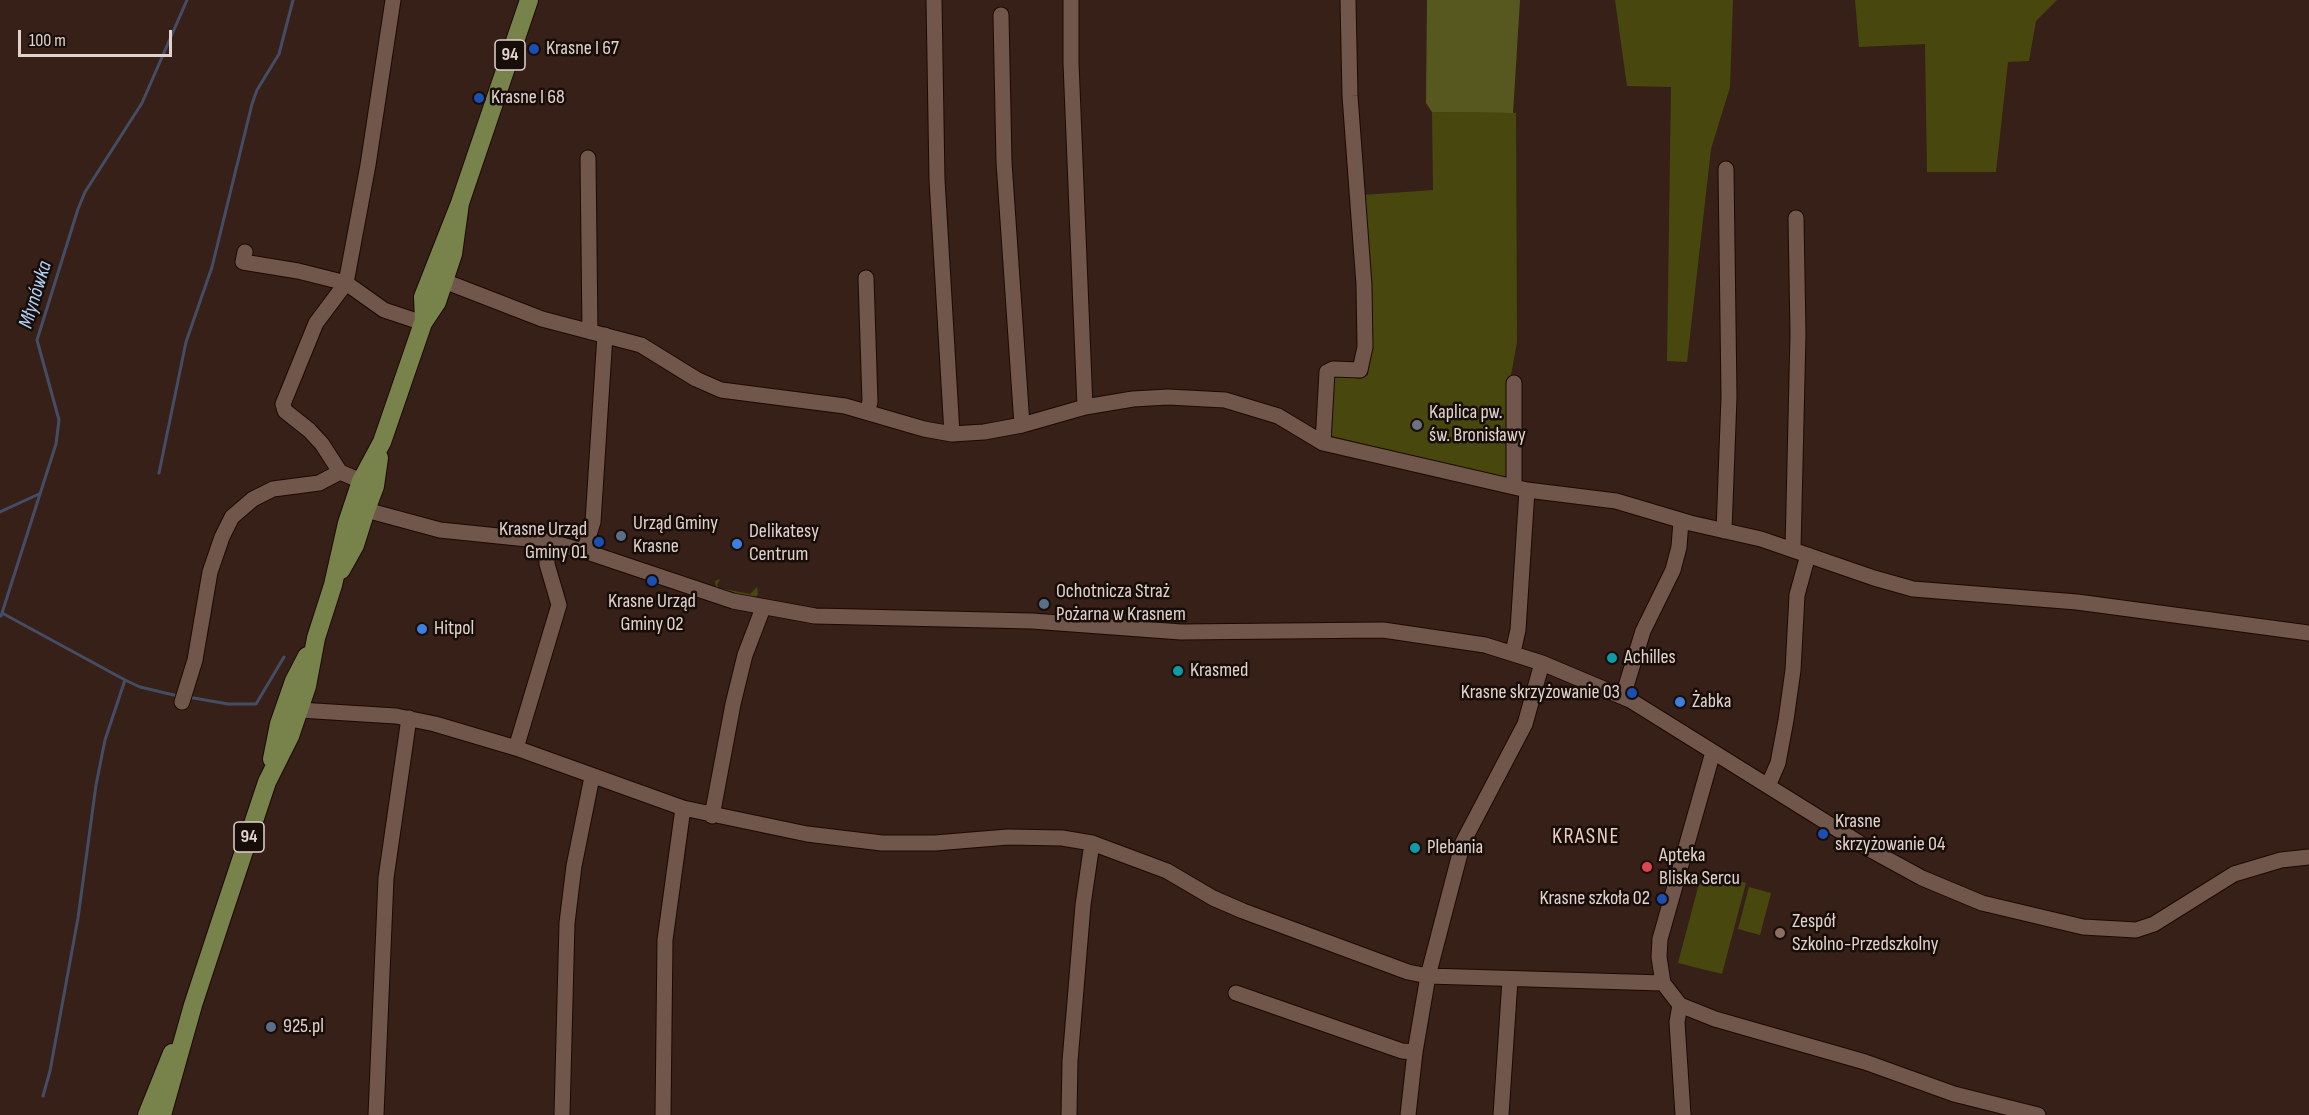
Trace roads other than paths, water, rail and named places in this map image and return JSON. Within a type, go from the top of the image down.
[{"type":"main road","name":"94","points":[[267,782],[290,736],[299,710],[307,686],[316,638],[333,585],[347,523],[360,486],[382,442],[423,322],[425,291],[460,202],[529,0]]},
{"type":"main road","name":"94","points":[[423,322],[437,302],[453,255],[460,202]]},
{"type":"main road","name":"94","points":[[333,585],[355,545],[375,486],[382,442]]},
{"type":"main road","name":"94","points":[[161,1115],[192,1005],[267,782],[279,724],[294,681],[316,638]]},
{"type":"main road","name":"94","points":[[147,1115],[192,1005]]},
{"type":"street","points":[[366,510],[360,486],[340,472],[322,444],[285,411],[284,404],[316,323],[346,284],[369,165],[393,0]]},
{"type":"street","points":[[934,0],[937,180],[952,434]]},
{"type":"street","points":[[1071,0],[1071,63],[1085,407]]},
{"type":"street","points":[[1323,443],[1327,372],[1333,369],[1360,370],[1365,347],[1364,285],[1350,96],[1348,0]]},
{"type":"street","points":[[1001,15],[1004,162],[1022,425]]},
{"type":"street","points":[[584,550],[593,522],[598,333],[588,158]]},
{"type":"street","points":[[1724,531],[1729,397],[1726,169]]},
{"type":"street","points":[[1793,549],[1798,358],[1796,218]]},
{"type":"street","points":[[245,252],[243,262],[298,271],[346,284],[384,310],[423,322]]},
{"type":"street","points":[[438,254],[444,281]]},
{"type":"street","points":[[866,278],[870,402],[867,412]]},
{"type":"street","points":[[425,291],[433,284],[444,281],[522,313],[641,345],[696,380],[722,390],[845,406],[924,429],[952,434],[1022,425],[1085,407],[1168,397],[1225,400],[1278,416],[1323,443],[1521,489],[1616,501],[1793,549],[1913,589],[2077,603],[2309,633]]},
{"type":"street","points":[[1513,652],[1518,630],[1521,489],[1514,383]]},
{"type":"street","points":[[182,702],[195,660],[210,572],[222,537],[232,517],[253,499],[273,489],[319,483],[340,472]]},
{"type":"street","points":[[347,523],[366,510],[440,530],[547,541],[584,550],[724,598],[763,608],[838,618],[1032,621],[1181,632],[1383,630],[1476,643],[1513,652],[1623,696],[1922,878],[1982,903],[2083,927],[2136,930],[2154,924],[2234,874],[2281,860],[2309,857]]},
{"type":"street","points":[[1623,696],[1644,631],[1673,570],[1679,547],[1681,520]]},
{"type":"street","points":[[516,748],[559,605],[547,564],[547,541]]},
{"type":"street","points":[[1768,786],[1778,763],[1786,720],[1793,670],[1797,595],[1808,555]]},
{"type":"street","points":[[712,816],[733,704],[745,655],[763,608]]},
{"type":"street","points":[[1408,1115],[1415,1052],[1428,976],[1462,842],[1525,724],[1542,663]]},
{"type":"street","points":[[294,681],[294,694],[299,710]]},
{"type":"street","points":[[279,724],[299,710],[409,718],[435,723],[516,748],[683,808],[712,816],[807,834],[882,843],[935,843],[1008,837],[1062,838],[1092,843],[1167,871],[1213,898],[1243,911],[1408,972],[1428,976],[1510,980],[1664,982]]},
{"type":"street","points":[[376,1115],[386,878],[409,718]]},
{"type":"street","points":[[1713,752],[1660,939],[1659,957],[1664,982],[1680,1005],[1715,1019],[1865,1062],[1954,1094],[2038,1115]]},
{"type":"street","points":[[562,1115],[567,924],[576,855],[592,777]]},
{"type":"street","points":[[663,1115],[665,940],[683,808]]},
{"type":"street","points":[[1069,1115],[1070,1061],[1082,914],[1092,843]]},
{"type":"street","points":[[1501,1115],[1510,980]]},
{"type":"street","points":[[1236,993],[1402,1051],[1415,1052]]},
{"type":"street","points":[[1680,1005],[1677,1023],[1683,1115]]},
{"type":"street","points":[[155,1093],[155,1102],[161,1115]]},
{"type":"waterway","name":"Młynówka","points":[[1,616],[56,444],[59,420],[37,340],[85,192],[142,103],[187,0]]},
{"type":"waterway","points":[[159,473],[186,342],[212,267],[252,104],[257,90],[279,54],[293,0]]},
{"type":"waterway","points":[[0,512],[39,494]]},
{"type":"waterway","points":[[2,613],[125,680],[105,740],[96,785],[78,918],[50,1071],[43,1096]]},
{"type":"waterway","points":[[188,697],[228,704],[256,704],[284,657]]},
{"type":"waterway","points":[[125,680],[140,687],[178,696]]},
{"type":"place","name":"Krasne I 67","points":[[534,49]]},
{"type":"place","name":"Krasne I 68","points":[[479,98]]},
{"type":"place","name":"Kaplica pw. św. Bronisławy","points":[[1417,425]]},
{"type":"place","name":"Urząd Gminy Krasne","points":[[621,536]]},
{"type":"place","name":"Krasne Urząd Gminy 01","points":[[599,542]]},
{"type":"place","name":"Delikatesy Centrum","points":[[737,544]]},
{"type":"place","name":"Krasne Urząd Gminy 02","points":[[652,581]]},
{"type":"place","name":"Ochotnicza Straż Pożarna w Krasnem","points":[[1044,604]]},
{"type":"place","name":"Hitpol","points":[[422,629]]},
{"type":"place","name":"Achilles","points":[[1612,658]]},
{"type":"place","name":"Krasmed","points":[[1178,671]]},
{"type":"place","name":"Krasne skrzyżowanie 03","points":[[1632,693]]},
{"type":"place","name":"Żabka","points":[[1680,702]]},
{"type":"place","name":"Krasne skrzyżowanie 04","points":[[1823,834]]},
{"type":"place","name":"Plebania","points":[[1415,848]]},
{"type":"place","name":"Apteka Bliska Sercu","points":[[1647,867]]},
{"type":"place","name":"Krasne szkoła 02","points":[[1662,899]]},
{"type":"place","name":"Zespół Szkolno-Przedszkolny","points":[[1780,933]]},
{"type":"place","name":"925.pl","points":[[271,1027]]},
{"type":"district","name":"KRASNE","points":[[1586,837]]}]
